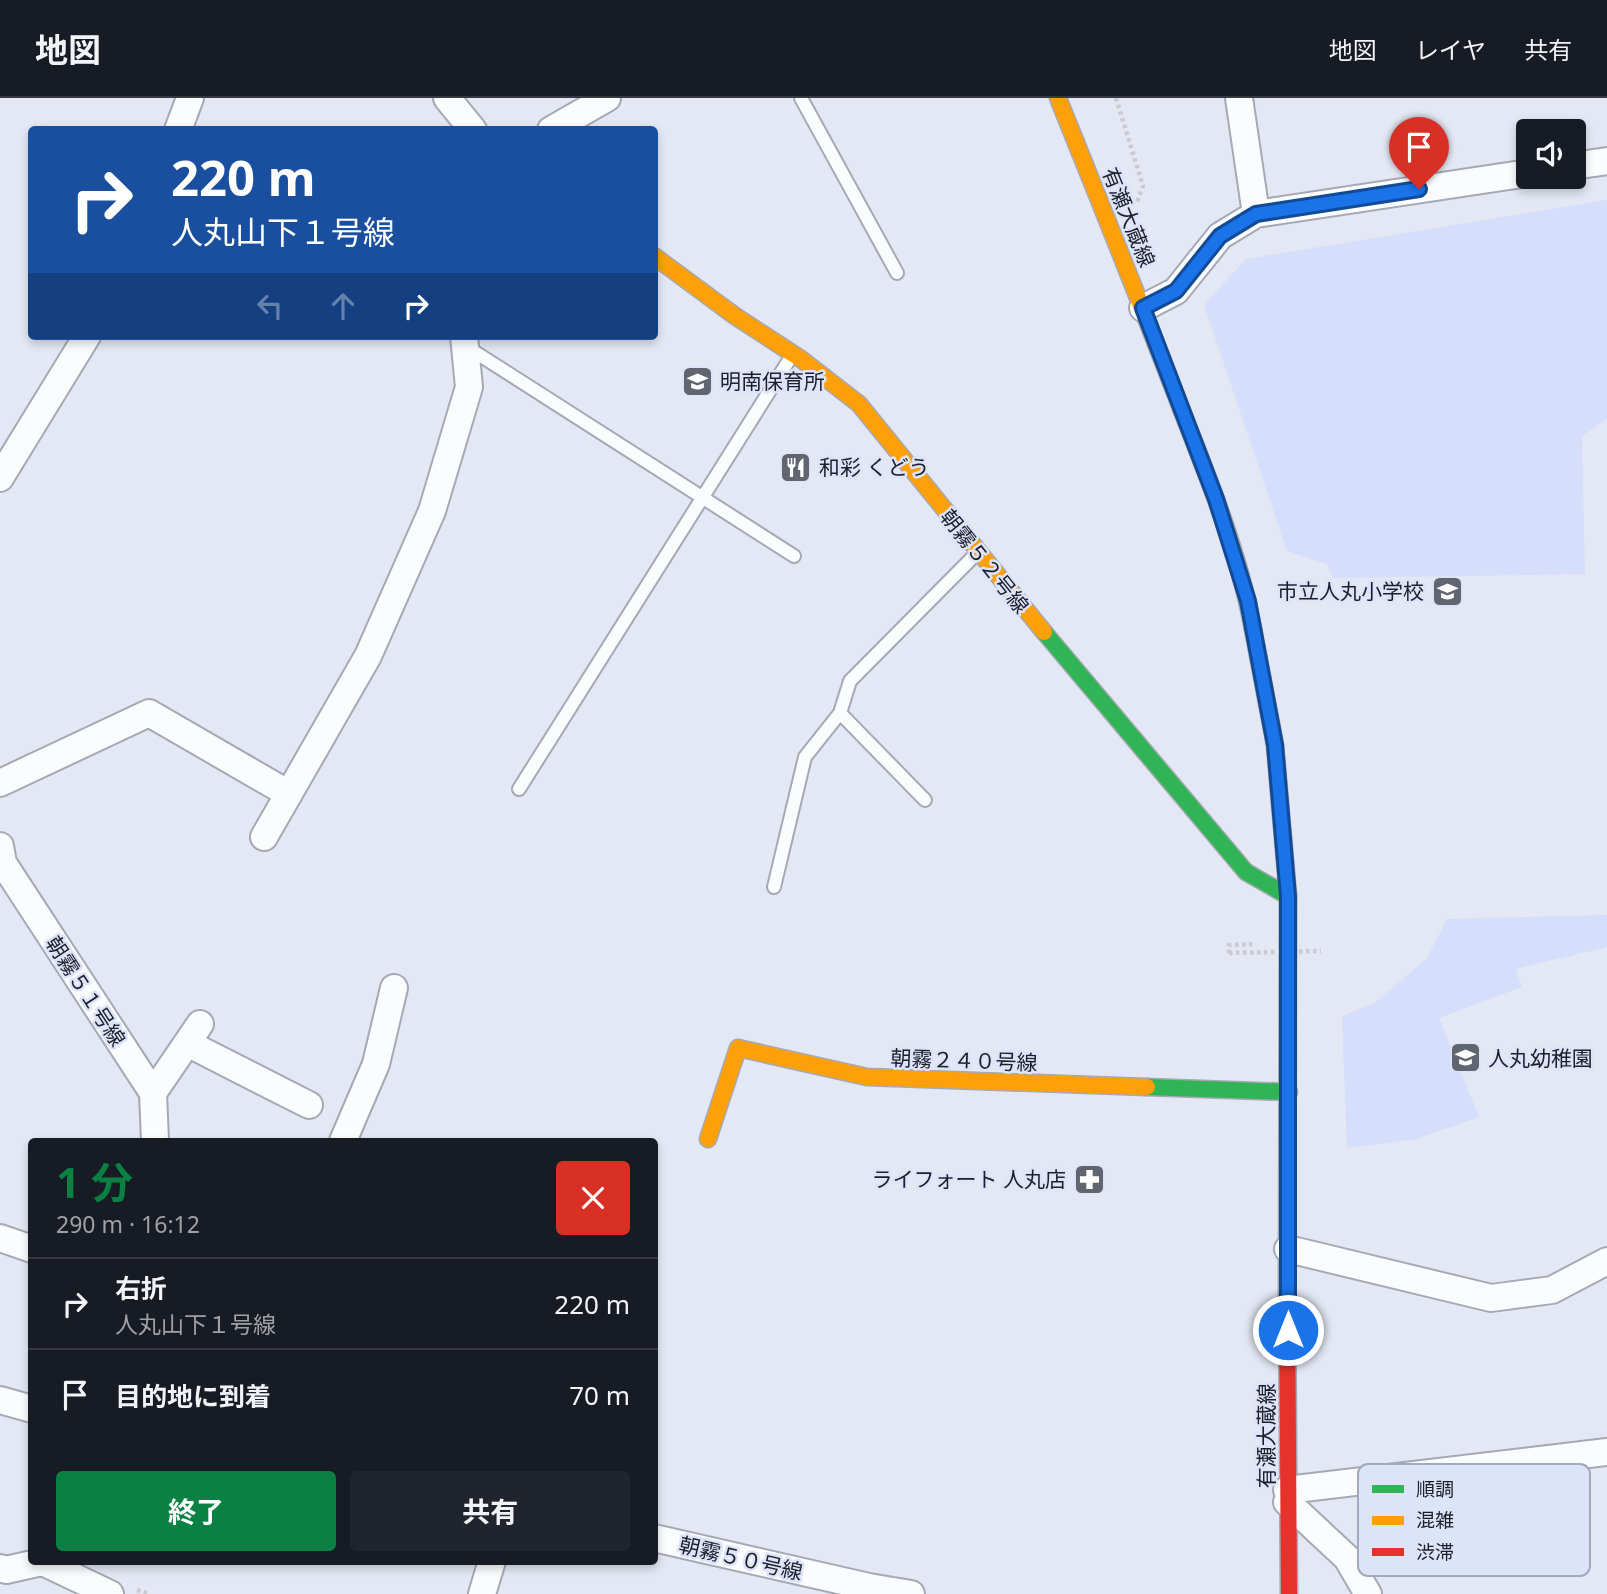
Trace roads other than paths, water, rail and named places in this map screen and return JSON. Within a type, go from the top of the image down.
[{"type":"street","points":[[180,126],[190,98]]},
{"type":"street","points":[[447,98],[470,126]]},
{"type":"street","points":[[558,126],[607,98]]},
{"type":"street","name":"有瀬大蔵線","points":[[1058,98],[1216,499],[1248,601],[1275,745],[1288,896],[1289,1594]]},
{"type":"street","points":[[1239,98],[1256,214]]},
{"type":"street","points":[[1586,164],[1607,161]]},
{"type":"street","points":[[1143,308],[1176,291],[1220,236],[1256,214],[1516,175]]},
{"type":"street","name":"朝霧５２号線","points":[[658,259],[859,404],[978,552],[1246,872],[1288,896]]},
{"type":"street","points":[[0,478],[85,340]]},
{"type":"street","points":[[264,837],[368,656],[432,511],[470,387],[464,341]]},
{"type":"street","points":[[0,783],[149,713],[289,794]]},
{"type":"street","name":"朝霧５１号線","points":[[0,846],[3,863],[153,1093]]},
{"type":"street","points":[[344,1138],[376,1065],[394,988]]},
{"type":"street","points":[[155,1138],[153,1093],[194,1034],[309,1105]]},
{"type":"street","name":"朝霧２４０号線","points":[[708,1139],[738,1048],[867,1077],[1289,1092]]},
{"type":"street","points":[[0,1238],[28,1248]]},
{"type":"street","points":[[1288,1249],[1491,1298],[1552,1290],[1607,1261]]},
{"type":"street","points":[[0,1400],[28,1408]]},
{"type":"street","points":[[1520,1464],[1607,1452]]},
{"type":"street","points":[[1287,1496],[1358,1486]]},
{"type":"street","points":[[1287,1496],[1347,1558],[1368,1594]]},
{"type":"street","name":"朝霧５０号線","points":[[658,1539],[911,1594]]},
{"type":"street","points":[[482,1594],[491,1565]]},
{"type":"street","points":[[0,1568],[53,1572],[110,1594]]},
{"type":"lane","points":[[801,98],[897,273]]},
{"type":"lane","points":[[464,341],[793,556]]},
{"type":"lane","points":[[519,789],[793,354]]},
{"type":"lane","points":[[774,887],[805,757],[840,713],[850,681],[978,552]]},
{"type":"lane","points":[[840,713],[925,800]]},
{"type":"place","name":"明南保育所","points":[[697,381]]},
{"type":"place","name":"和彩 くどう","points":[[796,467]]},
{"type":"place","name":"市立人丸小学校","points":[[1447,591]]},
{"type":"place","name":"人丸幼稚園","points":[[1465,1058]]},
{"type":"place","name":"ライフォート 人丸店","points":[[1089,1179]]}]
